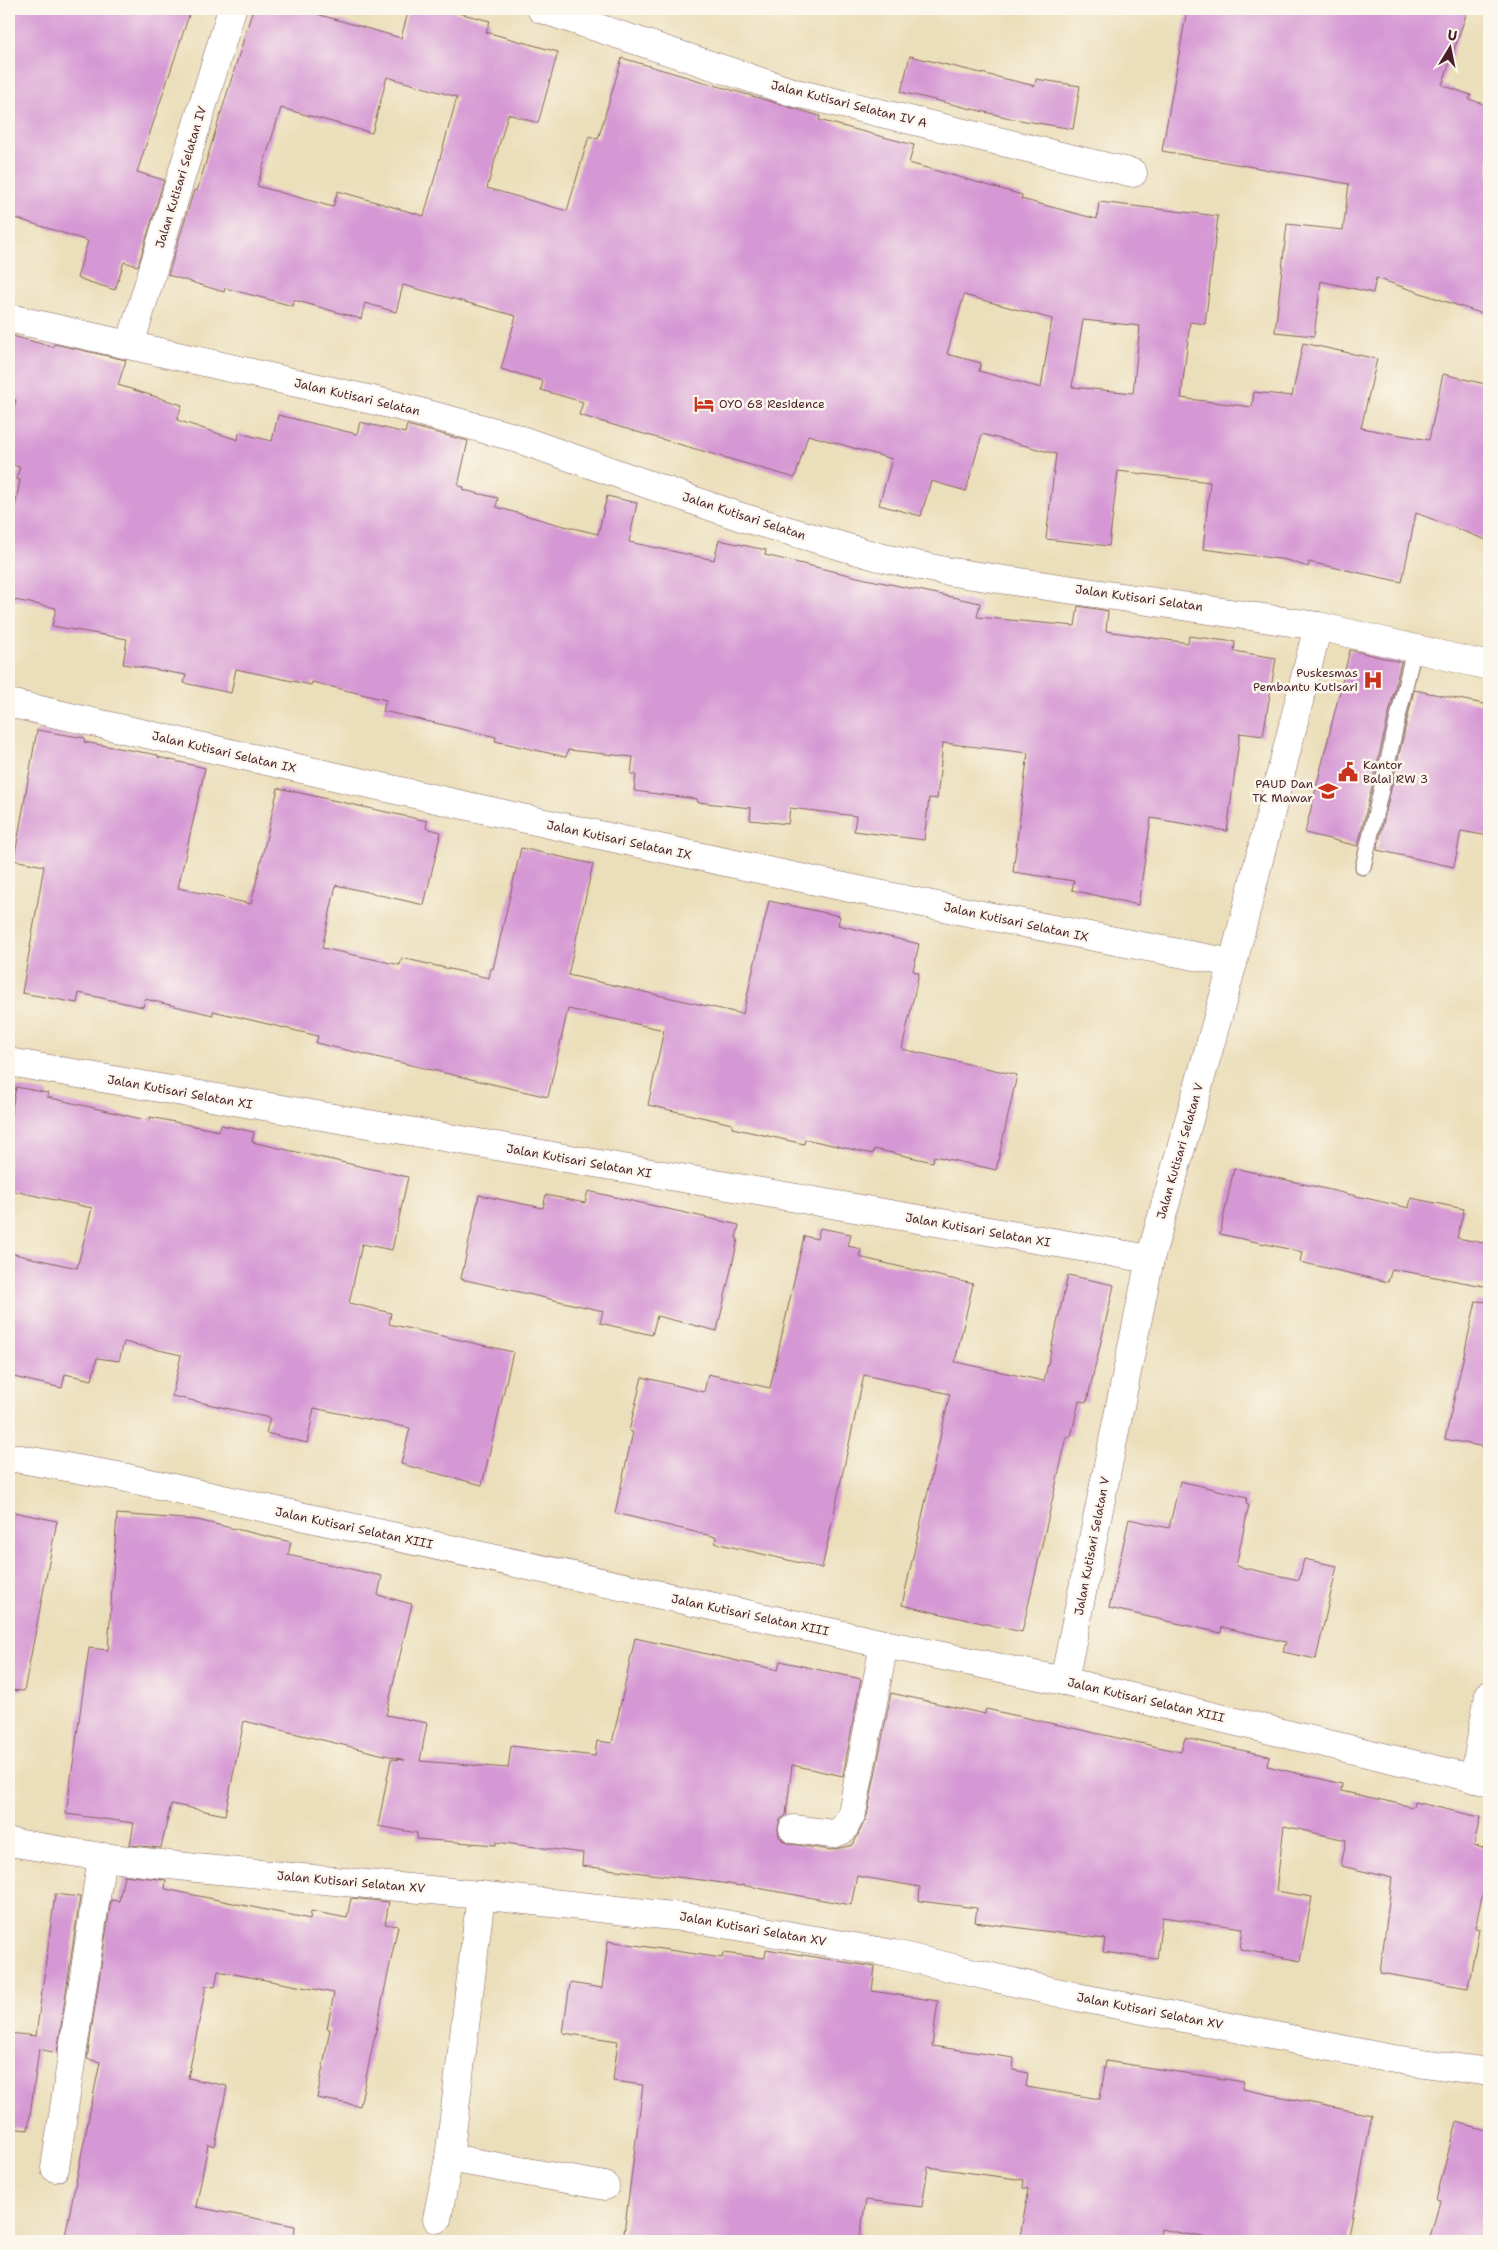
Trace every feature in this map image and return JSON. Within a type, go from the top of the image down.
[{"type":"street","name":"Jalan Kutisari Selatan IV","points":[[130,345],[232,9]]},
{"type":"street","name":"Jalan Kutisari Selatan IV A","points":[[541,9],[792,92],[1132,173]]},
{"type":"street","name":"Jalan Kutisari Selatan","points":[[9,318],[394,405],[510,436],[741,517],[879,557],[945,571],[1318,626],[1489,666]]},
{"type":"street","name":"Jalan Kutisari Selatan V","points":[[1064,1681],[1150,1260],[1233,963],[1318,626]]},
{"type":"street","name":"Jalan Kutisari Selatan IX","points":[[9,703],[548,825],[1076,934],[1233,963]]},
{"type":"street","name":"Jalan Kutisari Selatan XI","points":[[9,1062],[1150,1260]]},
{"type":"street","name":"Jalan Kutisari Selatan XIII","points":[[9,1457],[118,1476],[884,1644],[1064,1681],[1482,1780]]},
{"type":"street","points":[[793,1828],[833,1834],[843,1830],[852,1812],[884,1644]]},
{"type":"street","points":[[1482,1780],[1489,1695]]},
{"type":"street","name":"Jalan Kutisari Selatan XV","points":[[9,1842],[102,1857],[481,1895],[710,1921],[894,1954],[1077,1997],[1358,2052],[1489,2072]]},
{"type":"street","points":[[55,2168],[102,1857]]},
{"type":"street","points":[[436,2219],[449,2158],[481,1895]]},
{"type":"street","points":[[449,2158],[605,2186]]},
{"type":"lane","points":[[1363,867],[1414,649]]},
{"type":"building","points":[[9,9],[191,9],[137,172],[164,180],[138,266],[124,262],[115,290],[77,278],[88,241],[9,216]]},
{"type":"building","points":[[253,9],[299,9],[401,38],[409,9],[443,9],[490,21],[486,32],[558,52],[538,123],[508,114],[487,188],[567,211],[589,136],[598,139],[622,58],[820,116],[819,120],[914,145],[909,163],[1022,195],[1021,199],[1097,219],[1099,202],[1218,216],[1205,324],[1190,322],[1181,398],[1252,407],[1254,392],[1292,396],[1303,343],[1377,359],[1361,428],[1429,440],[1443,374],[1489,385],[1489,541],[1416,513],[1402,582],[1309,562],[1308,567],[1287,560],[1203,549],[1210,482],[1118,471],[1109,546],[1046,539],[1056,454],[982,434],[966,491],[931,481],[921,516],[879,505],[892,459],[808,435],[795,478],[579,415],[583,402],[541,390],[543,381],[501,369],[516,316],[403,285],[396,312],[365,303],[361,319],[294,300],[293,306],[225,288],[224,292],[168,275],[194,190],[197,191]],"holes":[[[387,77],[457,97],[424,216],[338,191],[333,207],[257,186],[281,108],[372,133]],[[964,295],[1052,319],[1041,388],[979,371],[981,363],[947,354]],[[1083,320],[1140,326],[1133,393],[1072,387]]]},
{"type":"building","points":[[1187,9],[1468,9],[1442,85],[1471,95],[1469,99],[1489,106],[1489,316],[1376,278],[1373,293],[1321,281],[1314,336],[1275,332],[1287,224],[1343,230],[1349,184],[1162,151]]},
{"type":"building","points":[[910,56],[1035,86],[1036,79],[1080,86],[1073,129],[1014,119],[901,92]]},
{"type":"building","points":[[9,335],[53,347],[54,344],[126,360],[118,385],[182,405],[177,420],[238,440],[239,433],[272,441],[278,415],[357,434],[360,422],[405,433],[407,425],[468,441],[458,486],[464,487],[463,490],[498,498],[496,507],[560,525],[598,534],[607,496],[637,503],[629,542],[714,560],[719,540],[766,550],[765,555],[980,603],[977,617],[1075,626],[1078,606],[1108,611],[1106,631],[1188,643],[1189,636],[1235,642],[1234,651],[1276,658],[1263,736],[1240,733],[1227,831],[1151,818],[1138,905],[1072,890],[1074,881],[1013,872],[1028,753],[943,743],[937,799],[929,798],[924,840],[854,831],[856,816],[790,808],[788,824],[750,820],[751,808],[697,802],[697,799],[634,791],[636,775],[631,774],[633,757],[568,750],[566,757],[495,741],[496,737],[383,711],[386,700],[312,682],[311,685],[236,669],[231,693],[184,683],[186,675],[123,664],[127,639],[52,626],[56,608],[9,599],[9,541],[20,480],[16,479],[20,467],[9,464],[9,425],[16,400],[9,398]]},
{"type":"building","name":"Kantor Balai RW 3","points":[[1350,650],[1401,662],[1358,846],[1305,833]]},
{"type":"building","points":[[1414,690],[1489,705],[1489,836],[1461,831],[1454,867],[1377,850]]},
{"type":"building","points":[[37,730],[85,738],[84,742],[158,755],[158,757],[205,768],[178,888],[251,904],[278,788],[427,821],[426,828],[441,832],[424,905],[336,885],[322,948],[400,965],[402,958],[489,978],[491,968],[493,969],[521,848],[593,864],[568,975],[743,1014],[769,901],[840,916],[838,925],[919,944],[913,971],[919,973],[902,1049],[1017,1075],[996,1170],[934,1156],[933,1162],[874,1149],[873,1154],[805,1139],[804,1144],[732,1128],[732,1124],[648,1105],[664,1030],[568,1009],[548,1097],[316,1043],[318,1036],[213,1011],[213,1015],[145,999],[143,1007],[79,993],[77,1003],[22,993],[44,866],[14,860]]},
{"type":"building","points":[[16,1087],[48,1093],[47,1097],[150,1121],[150,1117],[219,1131],[221,1125],[254,1132],[252,1142],[408,1177],[392,1250],[362,1244],[349,1303],[391,1313],[389,1324],[513,1352],[482,1485],[401,1464],[410,1428],[314,1408],[307,1443],[266,1433],[270,1418],[172,1396],[181,1355],[124,1342],[119,1361],[97,1358],[92,1380],[65,1374],[62,1388],[9,1376],[9,1253],[77,1268],[92,1208],[9,1190],[9,1124]]},
{"type":"building","points":[[1234,1168],[1409,1208],[1411,1198],[1464,1209],[1457,1238],[1489,1244],[1489,1287],[1392,1269],[1388,1282],[1300,1262],[1302,1252],[1220,1234]]},
{"type":"building","points":[[588,1191],[739,1225],[736,1238],[738,1239],[717,1331],[657,1316],[652,1335],[600,1323],[603,1311],[461,1279],[479,1195],[543,1208],[546,1195],[585,1203]]},
{"type":"building","points":[[820,1228],[851,1234],[848,1246],[861,1249],[859,1257],[973,1284],[955,1362],[1044,1381],[1068,1275],[1114,1285],[1087,1402],[1079,1401],[1071,1437],[1067,1436],[1022,1632],[902,1605],[950,1394],[864,1375],[822,1568],[715,1543],[716,1537],[615,1513],[633,1432],[629,1431],[642,1377],[704,1392],[708,1374],[770,1388],[804,1236],[817,1239]]},
{"type":"building","points":[[1476,1301],[1489,1302],[1489,1448],[1445,1439]]},
{"type":"building","points":[[1180,1481],[1247,1497],[1246,1504],[1249,1505],[1236,1566],[1299,1580],[1304,1559],[1337,1566],[1316,1659],[1283,1652],[1286,1642],[1222,1627],[1221,1633],[1109,1608],[1129,1519],[1169,1528]]},
{"type":"building","points":[[9,1511],[57,1521],[24,1691],[9,1690]]},
{"type":"building","points":[[117,1514],[197,1520],[291,1542],[288,1555],[382,1576],[378,1595],[412,1604],[386,1715],[427,1723],[420,1761],[508,1768],[511,1746],[595,1756],[597,1741],[612,1743],[635,1638],[778,1670],[780,1661],[861,1679],[843,1776],[792,1765],[786,1815],[780,1820],[778,1828],[779,1836],[783,1841],[791,1844],[831,1850],[853,1845],[867,1816],[891,1693],[985,1714],[986,1709],[1181,1752],[1185,1738],[1269,1756],[1267,1766],[1342,1784],[1341,1791],[1413,1807],[1414,1802],[1480,1817],[1474,1846],[1489,1849],[1489,1866],[1475,1928],[1479,1929],[1468,1988],[1380,1973],[1392,1878],[1341,1866],[1346,1840],[1284,1826],[1276,1891],[1312,1897],[1300,1961],[1240,1949],[1243,1928],[1162,1917],[1157,1959],[1103,1952],[1105,1939],[975,1922],[977,1908],[919,1901],[920,1887],[857,1876],[851,1905],[741,1885],[582,1866],[583,1853],[496,1842],[496,1845],[417,1839],[417,1833],[378,1826],[391,1759],[405,1760],[244,1721],[225,1815],[171,1804],[161,1848],[130,1845],[134,1823],[66,1814],[89,1648],[108,1650]]},
{"type":"building","points":[[124,1875],[166,1880],[165,1889],[310,1919],[311,1911],[347,1918],[351,1898],[389,1902],[385,1924],[398,1926],[360,2106],[317,2098],[330,2029],[327,2029],[334,1993],[218,1971],[215,1987],[206,1986],[188,2078],[227,2086],[215,2146],[208,2145],[196,2207],[295,2226],[294,2241],[64,2241],[100,2062],[87,2059],[111,1900],[119,1901]]},
{"type":"building","points":[[55,1894],[80,1897],[57,2053],[39,2049],[28,2130],[9,2128],[9,2033],[36,2036]]},
{"type":"building","points":[[608,1941],[722,1958],[723,1953],[765,1958],[766,1949],[875,1967],[872,1991],[938,2001],[932,2046],[1014,2058],[1013,2070],[1028,2073],[1026,2087],[1100,2099],[1106,2061],[1244,2082],[1242,2089],[1372,2115],[1348,2241],[1222,2241],[1161,2229],[1159,2241],[1019,2241],[1029,2189],[1023,2188],[1024,2180],[928,2167],[922,2207],[866,2200],[859,2241],[623,2241],[643,2085],[613,2081],[618,2041],[563,2033],[570,1983],[602,1988]]},
{"type":"building","points":[[1456,2122],[1489,2131],[1489,2241],[1429,2241],[1440,2201],[1436,2200]]},
{"type":"place","name":"OYO 68 Residence","points":[[704,404]]},
{"type":"place","name":"Puskesmas Pembantu Kutisari","points":[[1373,680]]},
{"type":"place","name":"Kantor Balai RW 3","points":[[1348,772]]},
{"type":"place","name":"PAUD Dan TK Mawar","points":[[1328,791]]}]
